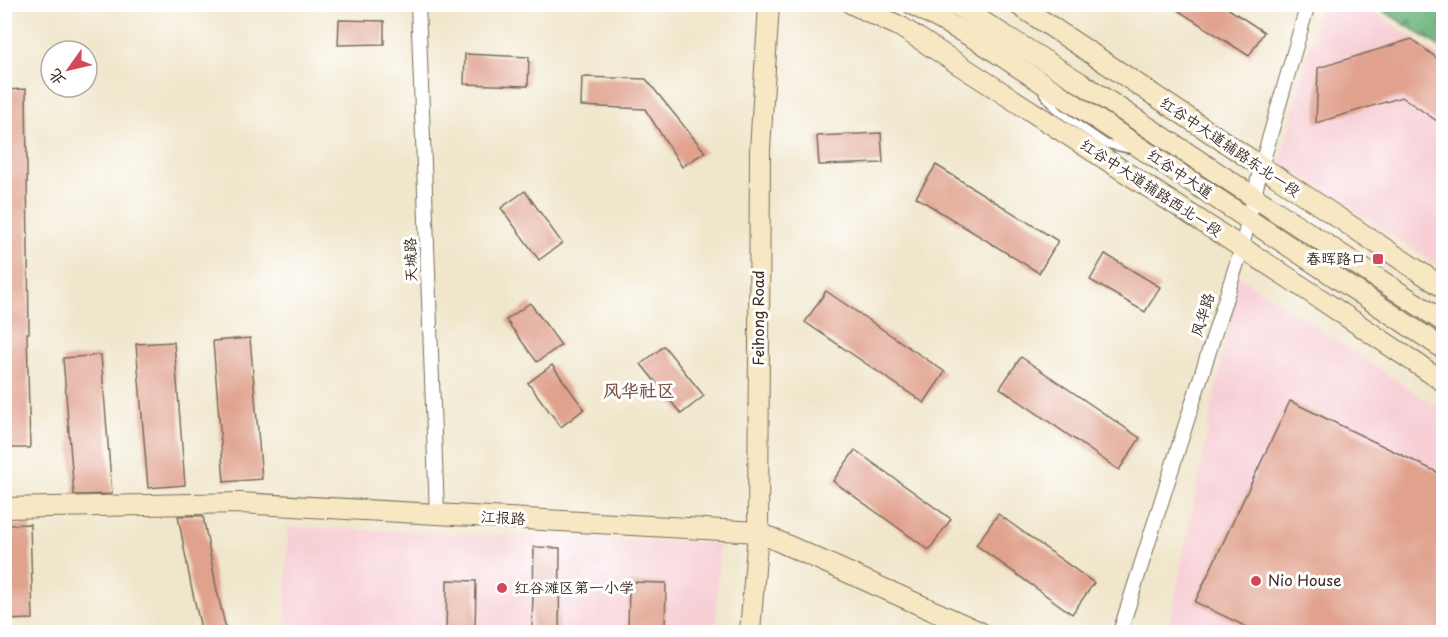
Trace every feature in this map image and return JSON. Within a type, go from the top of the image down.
[{"type":"street","name":"天城路","points":[[418,4],[437,514]]},
{"type":"street","name":"Feihong Road","points":[[750,633],[758,532],[760,150],[769,4]]},
{"type":"street","name":"红谷中大道辅路西北一段","points":[[852,4],[902,27],[1242,247],[1443,382]]},
{"type":"street","name":"红谷中大道","points":[[912,4],[979,41],[1443,348]]},
{"type":"street","name":"红谷中大道","points":[[954,4],[1084,85],[1443,322]]},
{"type":"street","name":"红谷中大道辅路东北一段","points":[[1017,4],[1443,288]]},
{"type":"street","name":"风华路","points":[[1120,633],[1242,247],[1261,167],[1308,4]]},
{"type":"street","points":[[971,72],[1029,74]]},
{"type":"street","name":"江报路","points":[[4,508],[240,503],[758,532],[980,633]]},
{"type":"shaded area","points":[[1320,5],[1364,5],[1443,58],[1443,269],[1280,163]]},
{"type":"shaded area","points":[[1238,276],[1443,411],[1443,632],[1168,632]]},
{"type":"shaded area","name":"红谷滩区第一小学","points":[[288,527],[719,543],[716,632],[285,632]]},
{"type":"green space","points":[[1374,5],[1443,5],[1443,49]]},
{"type":"building","points":[[1168,4],[1221,4],[1264,32],[1249,56]]},
{"type":"building","points":[[339,20],[384,21],[384,44],[338,45]]},
{"type":"building","points":[[1412,39],[1443,63],[1443,125],[1402,97],[1316,123],[1318,68]]},
{"type":"building","points":[[465,54],[529,57],[528,86],[464,84]]},
{"type":"building","points":[[582,77],[646,79],[705,152],[682,167],[645,109],[581,106]]},
{"type":"building","points":[[26,89],[30,448],[4,448],[4,90]]},
{"type":"building","points":[[881,133],[883,163],[819,165],[817,136]]},
{"type":"building","points":[[936,165],[1058,241],[1039,273],[916,197]]},
{"type":"building","points":[[525,191],[562,243],[539,260],[501,208]]},
{"type":"building","points":[[1105,254],[1160,287],[1145,312],[1090,280]]},
{"type":"building","points":[[826,291],[945,372],[924,403],[805,322]]},
{"type":"building","points":[[530,303],[561,345],[537,362],[506,320]]},
{"type":"building","points":[[250,338],[262,479],[224,482],[213,341]]},
{"type":"building","points":[[174,342],[185,485],[148,488],[136,344]]},
{"type":"building","points":[[664,346],[704,396],[681,414],[641,364]]},
{"type":"building","points":[[101,355],[112,494],[74,495],[63,358]]},
{"type":"building","points":[[1021,357],[1140,438],[1119,470],[1000,388]]},
{"type":"building","points":[[552,365],[584,409],[561,427],[528,383]]},
{"type":"building","points":[[1290,401],[1443,475],[1443,633],[1259,633],[1195,602]]},
{"type":"building","points":[[855,450],[951,519],[929,550],[833,481]]},
{"type":"building","points":[[998,514],[1094,583],[1072,614],[976,545]]},
{"type":"building","points":[[178,516],[203,516],[227,633],[202,633]]},
{"type":"building","points":[[30,524],[33,619],[4,620],[4,525]]},
{"type":"building","points":[[534,547],[560,548],[559,633],[532,633]]},
{"type":"building","points":[[447,580],[476,581],[475,633],[446,633]]},
{"type":"building","points":[[629,582],[666,583],[665,633],[628,633]]},
{"type":"place","name":"春晖路口","points":[[1378,259]]},
{"type":"place","name":"Nio House","points":[[1256,581]]},
{"type":"place","name":"红谷滩区第一小学","points":[[502,588]]},
{"type":"district","name":"风华社区","points":[[639,391]]}]
